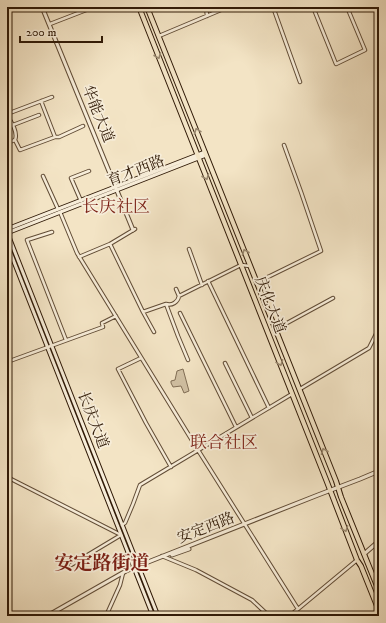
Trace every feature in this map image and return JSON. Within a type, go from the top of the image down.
[{"type":"highway","name":"庆化大道","points":[[139,7],[357,560],[361,566],[379,611]]},
{"type":"highway","name":"庆化大道","points":[[147,7],[379,591]]},
{"type":"main road","name":"华能大道","points":[[43,7],[117,188]]},
{"type":"main road","name":"华能大道","points":[[43,7],[134,229]]},
{"type":"main road","name":"育才西路","points":[[7,231],[206,154]]},
{"type":"main road","name":"育才西路","points":[[59,211],[80,201],[117,188]]},
{"type":"main road","name":"长庆大道","points":[[7,231],[158,616]]},
{"type":"main road","name":"长庆大道","points":[[7,244],[154,616]]},
{"type":"main road","name":"安定西路","points":[[47,616],[139,567],[379,472]]},
{"type":"main road","points":[[364,554],[379,541]]},
{"type":"main road","name":"安定西路","points":[[51,616],[123,575]]},
{"type":"street","points":[[50,24],[94,7]]},
{"type":"street","points":[[206,7],[206,16]]},
{"type":"street","points":[[159,36],[228,7]]},
{"type":"street","points":[[273,7],[300,82]]},
{"type":"street","points":[[313,7],[336,64],[365,50],[347,7]]},
{"type":"street","points":[[52,97],[7,115],[17,135],[15,140],[20,150],[55,137],[59,137],[83,126]]},
{"type":"street","points":[[41,101],[55,137]]},
{"type":"street","points":[[13,125],[39,115]]},
{"type":"street","points":[[7,143],[15,140]]},
{"type":"street","points":[[256,282],[321,251],[284,145]]},
{"type":"street","points":[[80,201],[71,178],[89,171]]},
{"type":"street","points":[[43,176],[79,257],[298,609]]},
{"type":"street","points":[[79,257],[110,244],[134,229]]},
{"type":"street","points":[[52,232],[27,240],[66,340]]},
{"type":"street","points":[[110,244],[154,332]]},
{"type":"street","points":[[189,249],[202,285]]},
{"type":"street","points":[[143,312],[166,304],[169,305],[175,302],[179,296],[241,266],[250,266]]},
{"type":"street","points":[[208,282],[269,408]]},
{"type":"street","points":[[176,289],[179,296]]},
{"type":"street","points":[[276,330],[334,298]]},
{"type":"street","points":[[166,304],[188,360]]},
{"type":"street","points":[[180,314],[236,427]]},
{"type":"street","points":[[7,362],[103,327],[102,323],[116,316]]},
{"type":"street","points":[[299,390],[370,348],[379,328]]},
{"type":"street","points":[[141,358],[118,369],[170,467]]},
{"type":"street","points":[[225,363],[252,418]]},
{"type":"street","points":[[122,525],[128,517],[140,485],[292,394]]},
{"type":"street","points":[[7,477],[122,535]]},
{"type":"street","points":[[71,565],[122,535]]},
{"type":"street","points":[[164,557],[196,570],[252,600],[269,616]]},
{"type":"street","points":[[292,616],[292,614],[357,560]]},
{"type":"street","points":[[106,616],[123,575]]},
{"type":"street","points":[[101,616],[108,612]]},
{"type":"shaded area","points":[[183,369],[189,391],[184,393],[181,386],[173,387],[171,383],[171,381],[175,380],[177,371]]},
{"type":"district","name":"长庆社区","points":[[116,207]]},
{"type":"district","name":"联合社区","points":[[224,443]]},
{"type":"district","name":"安定路街道","points":[[102,563]]}]
